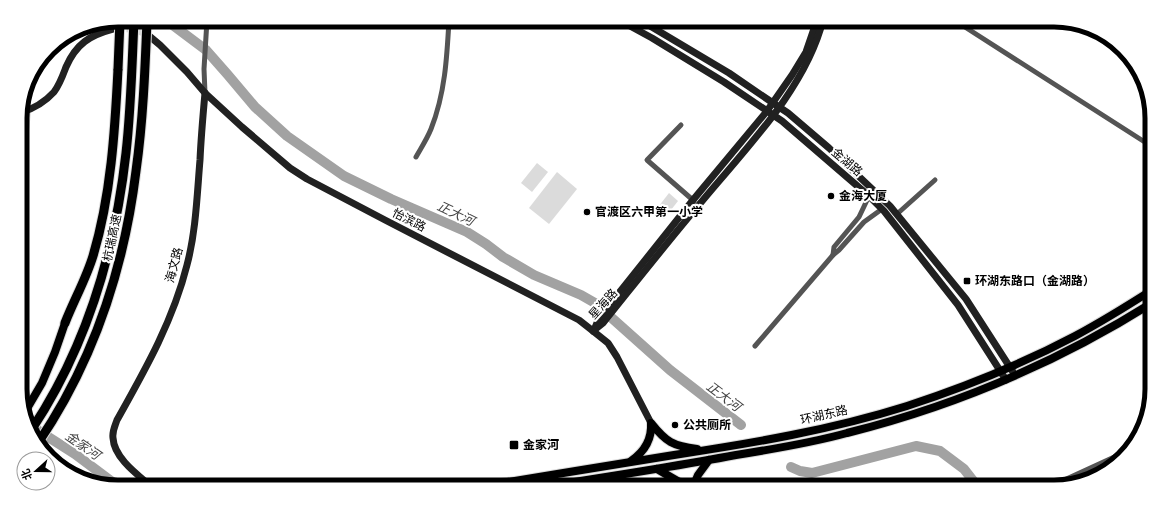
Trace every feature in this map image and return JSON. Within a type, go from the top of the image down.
[{"type":"highway","points":[[65,323],[89,268],[100,227],[110,163],[115,114],[120,27]]},
{"type":"highway","name":"杭瑞高速","points":[[34,425],[53,394],[77,347],[90,314],[105,268],[117,212],[126,154],[131,93],[134,27]]},
{"type":"highway","name":"杭瑞高速","points":[[41,438],[60,407],[85,359],[102,318],[117,271],[136,172],[142,109],[147,27]]},
{"type":"main road","name":"环湖东路","points":[[520,480],[798,434],[844,424],[908,406],[970,383],[1039,354],[1076,336],[1145,294]]},
{"type":"main road","name":"环湖东路","points":[[587,480],[802,444],[912,415],[976,393],[1044,363],[1082,344],[1145,307]]},
{"type":"main road","points":[[29,406],[42,383],[65,323]]},
{"type":"main road","points":[[651,423],[662,437],[670,442],[688,448],[706,450]]},
{"type":"main road","points":[[629,462],[637,457],[649,440],[652,431],[651,423]]},
{"type":"main road","points":[[696,480],[709,460]]},
{"type":"main road","points":[[657,469],[676,480]]},
{"type":"street","name":"海文路","points":[[144,480],[118,455],[113,442],[113,429],[165,330],[187,266],[196,209],[205,93],[204,69],[207,27]]},
{"type":"street","points":[[416,156],[430,130],[443,90],[449,27]]},
{"type":"street","name":"金湖路","points":[[632,27],[724,82],[782,121],[869,196],[882,209],[958,305],[1006,380]]},
{"type":"street","name":"金湖路","points":[[652,27],[729,73],[788,113],[890,206],[966,299],[1015,376]]},
{"type":"street","name":"星海路","points":[[696,202],[774,116],[776,105],[806,52],[815,27]]},
{"type":"street","name":"星海路","points":[[593,331],[767,111],[776,105],[797,82],[810,59],[822,27]]},
{"type":"street","points":[[965,27],[1145,142]]},
{"type":"street","points":[[27,111],[37,106],[55,91],[68,62],[82,43],[95,35],[113,29]]},
{"type":"street","name":"怡滨路","points":[[148,35],[187,72],[205,93],[290,168],[385,220],[579,320],[608,343],[617,357],[651,423]]},
{"type":"street","points":[[681,125],[647,160],[696,202]]},
{"type":"street","points":[[897,214],[935,180]]},
{"type":"street","points":[[833,255],[834,247],[859,217],[869,196]]},
{"type":"street","points":[[755,346],[833,255],[864,222],[882,209]]},
{"type":"street","points":[[1067,479],[1114,457]]},
{"type":"shaded area","points":[[1098,38],[1110,46],[1120,56]]},
{"type":"shaded area","points":[[31,112],[27,136],[27,114]]},
{"type":"shaded area","points":[[537,163],[548,172],[532,192],[521,183]]},
{"type":"shaded area","points":[[557,172],[577,189],[549,224],[529,208]]},
{"type":"shaded area","points":[[669,193],[678,201],[664,219],[655,211]]},
{"type":"waterway","name":"正大河","points":[[175,27],[206,50],[255,107],[287,136],[344,176],[391,199],[467,232],[503,257],[534,275],[581,295],[595,303],[670,370],[741,425]]},
{"type":"waterway","name":"金家河","points":[[36,430],[75,454],[109,480]]},
{"type":"waterway","name":"正大河","points":[[791,467],[800,471],[812,473],[916,446],[940,451],[964,469],[973,480]]},
{"type":"tunnel","points":[[116,29],[132,29],[148,35]]},
{"type":"place","name":"金海大厦","points":[[831,196]]},
{"type":"place","name":"官渡区六甲第一小学","points":[[587,212]]},
{"type":"place","name":"环湖东路口（金湖路）","points":[[967,281]]},
{"type":"place","name":"公共厕所","points":[[675,425]]},
{"type":"place","name":"金家河","points":[[514,445]]}]
